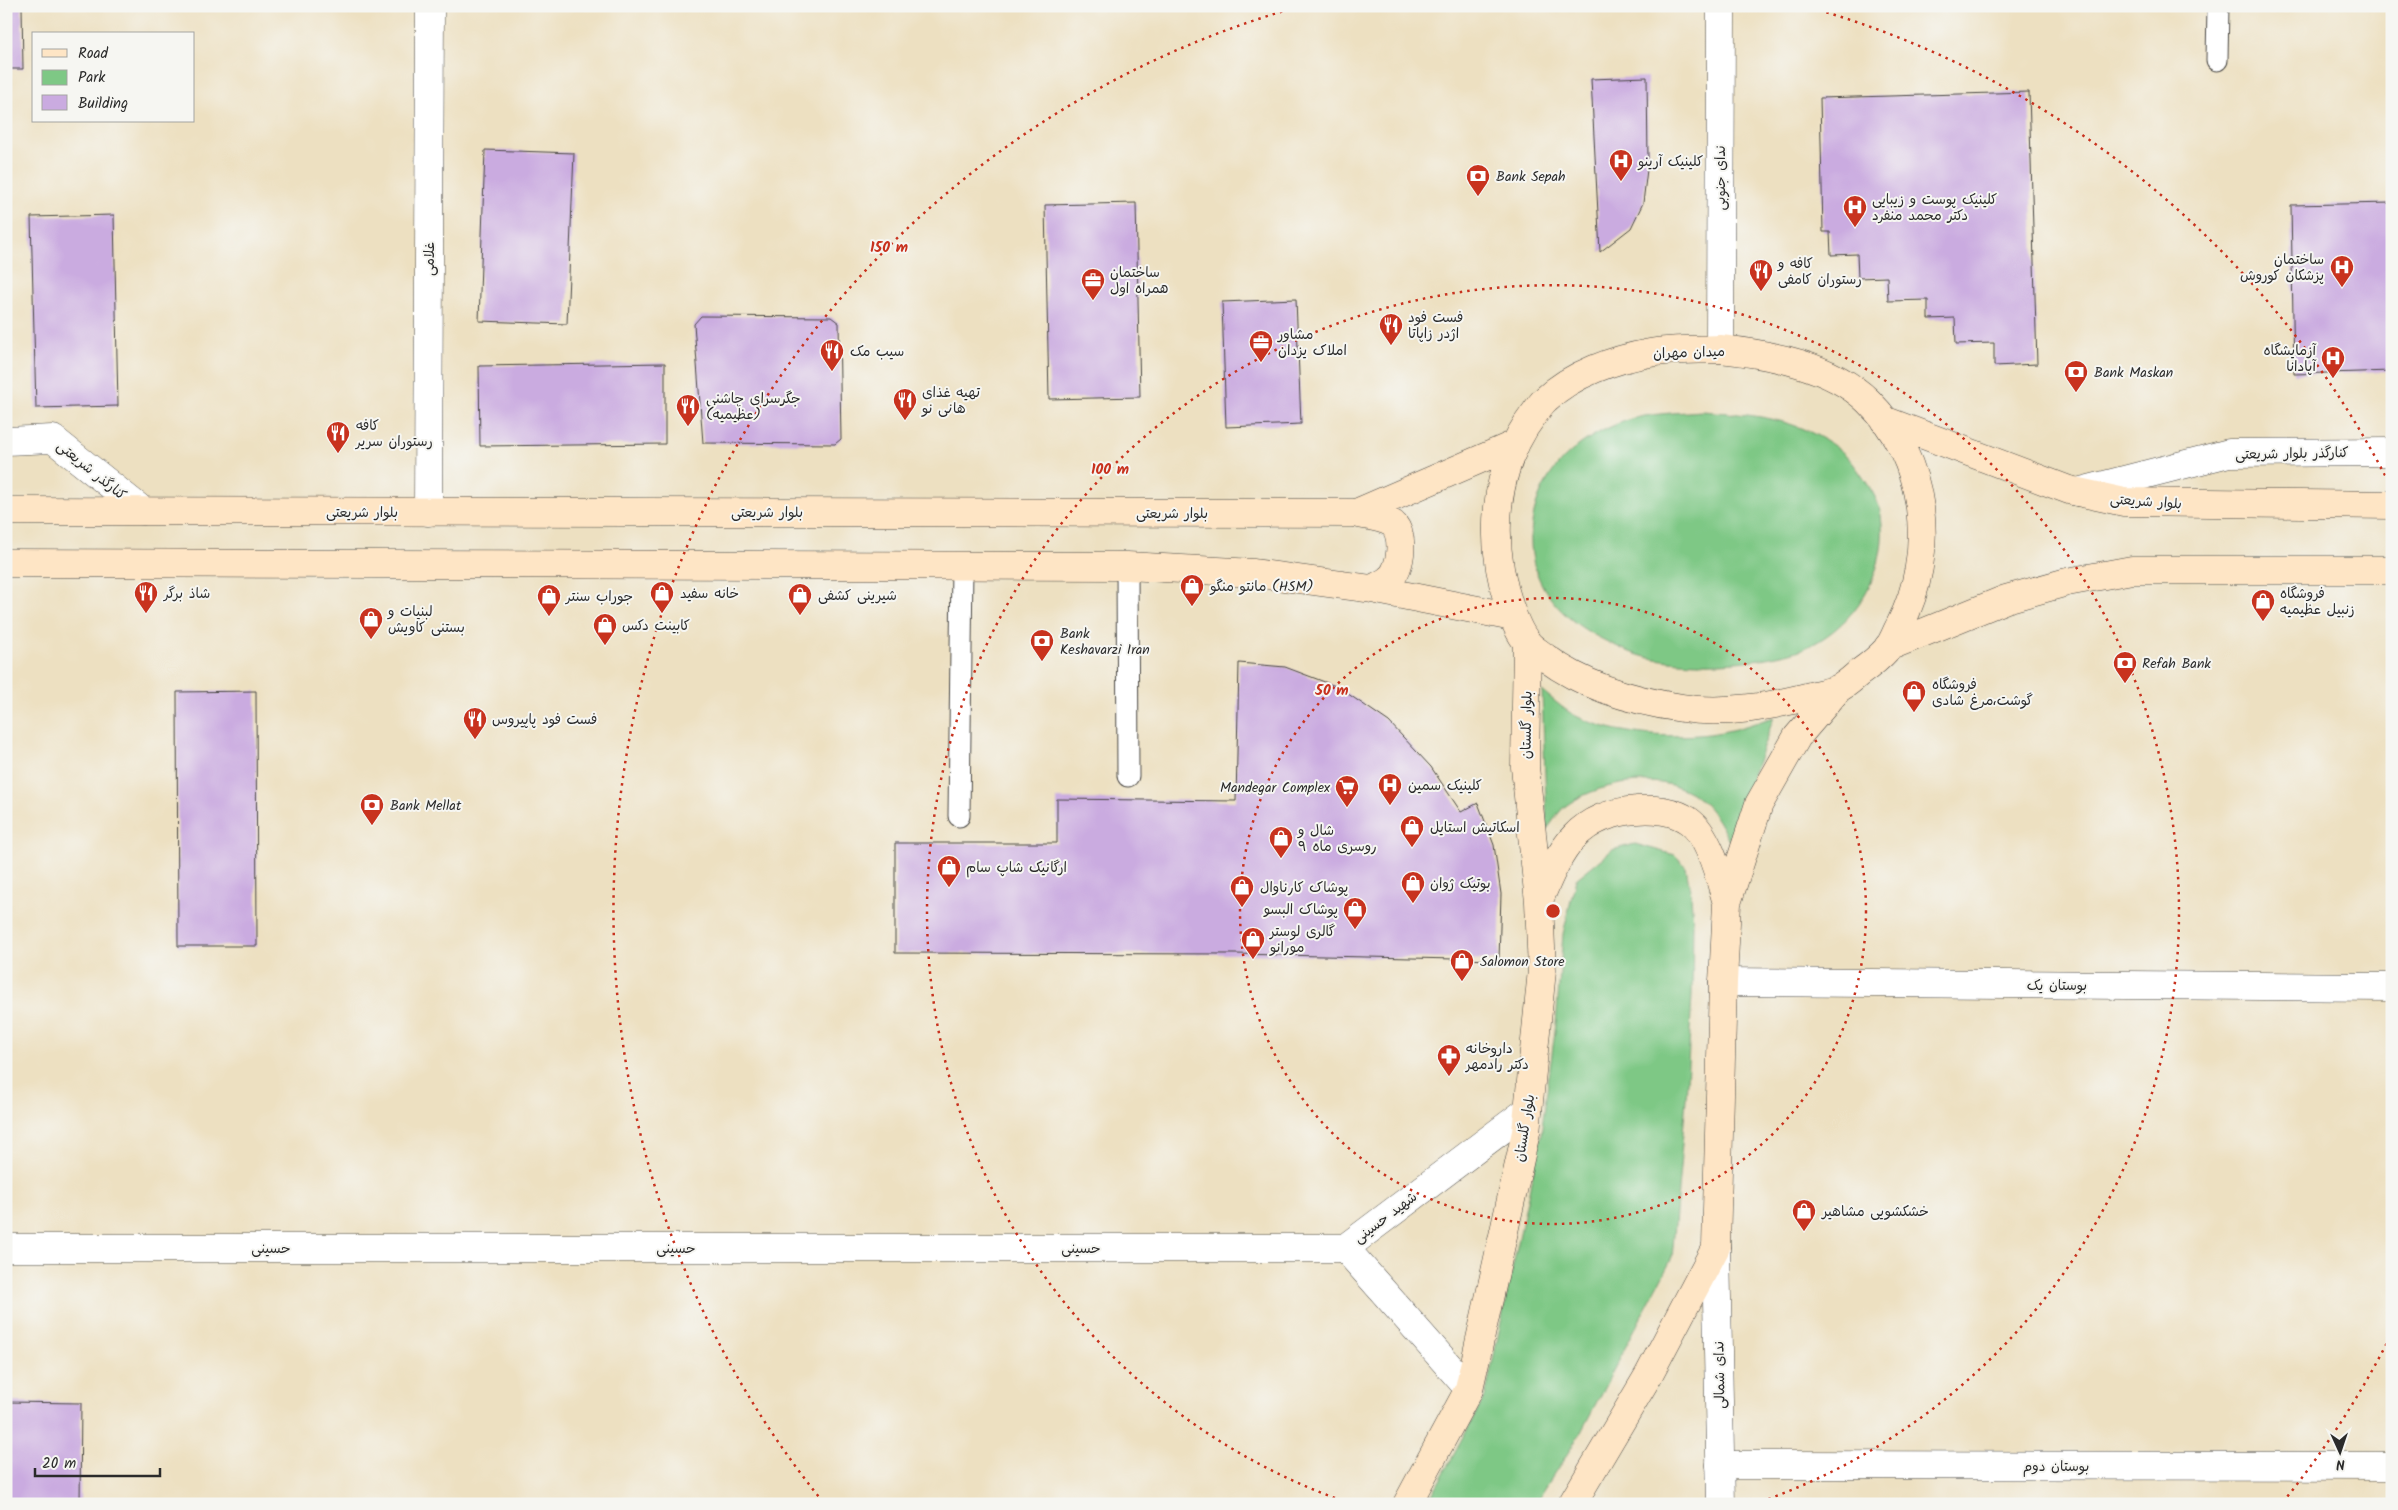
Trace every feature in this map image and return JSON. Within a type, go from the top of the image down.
[{"type":"main road","name":"میدان مهران","points":[[1720,349],[1782,360],[1816,370],[1867,400],[1884,420],[1908,459],[1917,489],[1921,520],[1921,552],[1916,583],[1906,612],[1888,647],[1839,688],[1788,702],[1736,710],[1684,709],[1624,696],[1567,674],[1527,643],[1513,617],[1501,578],[1497,554],[1496,522],[1500,490],[1513,445],[1546,399],[1574,379],[1616,361],[1652,352],[1720,349]]},
{"type":"main road","name":"بلوار شریعتی","points":[[1884,420],[1956,449],[2077,492],[2124,502],[2392,506]]},
{"type":"main road","name":"بلوار شریعتی","points":[[6,511],[1356,513],[1513,445]]},
{"type":"main road","points":[[1356,513],[1391,522],[1398,530],[1400,550],[1398,565],[1391,579],[1372,589]]},
{"type":"main road","points":[[6,563],[1127,566],[1254,573],[1372,589],[1513,617]]},
{"type":"main road","points":[[1888,647],[2006,599],[2067,582],[2132,570],[2392,570]]},
{"type":"main road","name":"بلوار گلستان","points":[[1407,1504],[1469,1389],[1526,1132],[1542,970],[1538,902],[1525,767],[1527,643]]},
{"type":"main road","points":[[1572,1504],[1648,1376],[1716,1247],[1727,904],[1759,804],[1797,737],[1839,688]]},
{"type":"main road","points":[[1538,902],[1555,863],[1568,842],[1584,825],[1616,811],[1648,809],[1669,813],[1690,821],[1711,850],[1727,904]]},
{"type":"street","name":"غلامی","points":[[428,512],[430,6]]},
{"type":"street","name":"ندای جنوبی","points":[[1720,349],[1721,6]]},
{"type":"street","name":"کنارگذر شریعتی","points":[[6,440],[53,440],[143,511]]},
{"type":"street","name":"کنارگذر بلوار شریعتی","points":[[2077,492],[2229,454],[2392,452]]},
{"type":"street","name":"بوستان یک","points":[[1723,982],[2392,987]]},
{"type":"street","name":"شهید حسینی","points":[[1469,1389],[1345,1248],[1528,1110]]},
{"type":"street","name":"ندای شمالی","points":[[1716,1247],[1721,1504]]},
{"type":"street","name":"حسینی","points":[[6,1248],[1345,1248]]},
{"type":"street","name":"بوستان دوم","points":[[1720,1465],[2392,1466]]},
{"type":"lane","points":[[2217,60],[2218,6]]},
{"type":"lane","points":[[959,816],[962,566]]},
{"type":"lane","points":[[1127,566],[1128,776]]},
{"type":"green space","points":[[1702,411],[1757,416],[1791,424],[1823,439],[1840,450],[1855,466],[1877,501],[1880,510],[1882,534],[1880,557],[1872,580],[1861,600],[1846,619],[1829,634],[1808,646],[1786,654],[1737,662],[1688,663],[1644,657],[1626,651],[1590,633],[1573,621],[1546,592],[1537,575],[1532,556],[1531,535],[1534,513],[1539,496],[1547,481],[1567,455],[1594,436],[1633,418]]},
{"type":"green space","points":[[1542,691],[1576,716],[1592,723],[1628,732],[1687,736],[1722,732],[1774,717],[1729,841],[1714,814],[1698,797],[1677,787],[1661,783],[1625,783],[1591,792],[1563,808],[1547,829]]},
{"type":"green space","points":[[1635,844],[1675,855],[1686,867],[1691,895],[1693,923],[1692,996],[1686,1099],[1672,1258],[1580,1434],[1535,1504],[1427,1504],[1485,1397],[1541,1135],[1556,1024],[1563,934],[1576,879],[1612,850]]},
{"type":"building","points":[[6,6],[22,6],[23,69],[6,69]]},
{"type":"building","name":"کلینیک آرینو","points":[[1647,77],[1648,161],[1643,203],[1631,228],[1600,252],[1591,79]]},
{"type":"building","points":[[2029,92],[2037,364],[1994,366],[1994,343],[1956,344],[1955,318],[1928,319],[1928,300],[1888,301],[1887,277],[1858,278],[1857,254],[1831,255],[1830,232],[1823,232],[1820,98]]},
{"type":"building","points":[[485,150],[574,153],[567,324],[479,321]]},
{"type":"building","name":"ساختمان همراه اول","points":[[1136,203],[1140,397],[1049,399],[1045,205]]},
{"type":"building","name":"ساختمان پزشکان کوروش","points":[[2392,203],[2392,371],[2294,374],[2291,205]]},
{"type":"building","points":[[114,215],[118,406],[36,408],[31,217]]},
{"type":"building","name":"مشاور املاک یزدان","points":[[1296,299],[1301,424],[1226,427],[1222,302]]},
{"type":"building","points":[[701,316],[831,317],[839,323],[841,439],[835,444],[703,443],[694,324]]},
{"type":"building","points":[[665,363],[665,444],[480,446],[479,366]]},
{"type":"building","points":[[1239,663],[1285,667],[1338,687],[1389,722],[1431,767],[1461,812],[1478,803],[1494,845],[1501,894],[1499,960],[1235,954],[895,953],[895,843],[1057,843],[1057,799],[1236,801]]},
{"type":"building","points":[[256,691],[257,946],[178,946],[177,692]]},
{"type":"building","points":[[6,1402],[81,1403],[80,1504],[6,1504]]},
{"type":"place","name":"کلینیک آرینو","points":[[1621,182]]},
{"type":"place","name":"Bank Sepah","points":[[1478,197]]},
{"type":"place","name":"کلینیک پوست و زیبایی دکتر محمد منفرد","points":[[1855,228]]},
{"type":"place","name":"ساختمان پزشکان کوروش","points":[[2342,288]]},
{"type":"place","name":"کافه و رستوران کامفی","points":[[1761,292]]},
{"type":"place","name":"ساختمان همراه اول","points":[[1093,301]]},
{"type":"place","name":"فست فود اژدر زاپاتا","points":[[1391,346]]},
{"type":"place","name":"مشاور املاک یزدان","points":[[1261,363]]},
{"type":"place","name":"سیب مک","points":[[832,372]]},
{"type":"place","name":"آزمایشگاه آپادانا","points":[[2333,379]]},
{"type":"place","name":"Bank Maskan","points":[[2076,393]]},
{"type":"place","name":"تهیه غذای هانی نو","points":[[905,421]]},
{"type":"place","name":"جگرسرای چاشنی (عظیمیه)","points":[[688,427]]},
{"type":"place","name":"کافه رستوران سریر","points":[[338,454]]},
{"type":"place","name":"مانتو منگو (HSM)","points":[[1192,607]]},
{"type":"place","name":"شاذ برگر","points":[[146,614]]},
{"type":"place","name":"خانه سفید","points":[[662,614]]},
{"type":"place","name":"شیرینی کشفی","points":[[800,616]]},
{"type":"place","name":"جوراب سنتر","points":[[549,617]]},
{"type":"place","name":"فروشگاه زنبیل عظیمیه","points":[[2263,622]]},
{"type":"place","name":"لبنیات و بستنی کاویش","points":[[371,640]]},
{"type":"place","name":"کابینت دکس","points":[[605,646]]},
{"type":"place","name":"Bank Keshavarzi Iran","points":[[1042,662]]},
{"type":"place","name":"Refah Bank","points":[[2125,684]]},
{"type":"place","name":"فروشگاه گوشت،مرغ شادی","points":[[1914,713]]},
{"type":"place","name":"فست فود پاپیروس","points":[[475,740]]},
{"type":"place","name":"کلینیک سمین","points":[[1390,806]]},
{"type":"place","name":"Mandegar Complex","points":[[1347,808]]},
{"type":"place","name":"Bank Mellat","points":[[372,826]]},
{"type":"place","name":"اسکاتیش استایل","points":[[1412,848]]},
{"type":"place","name":"شال و روسری ماه ۹","points":[[1281,859]]},
{"type":"place","name":"ارگانیک شاپ سام","points":[[949,888]]},
{"type":"place","name":"بوتیک ژوان","points":[[1413,904]]},
{"type":"place","name":"پوشاک کارناوال","points":[[1242,908]]},
{"type":"place","name":"پوشاک البسو","points":[[1355,930]]},
{"type":"place","name":"گالری لوستر مورانو","points":[[1253,960]]},
{"type":"place","name":"Salomon Store","points":[[1462,982]]},
{"type":"place","name":"داروخانه دکتر رادمهر","points":[[1449,1077]]},
{"type":"place","name":"خشکشویی مشاهیر","points":[[1804,1232]]}]
